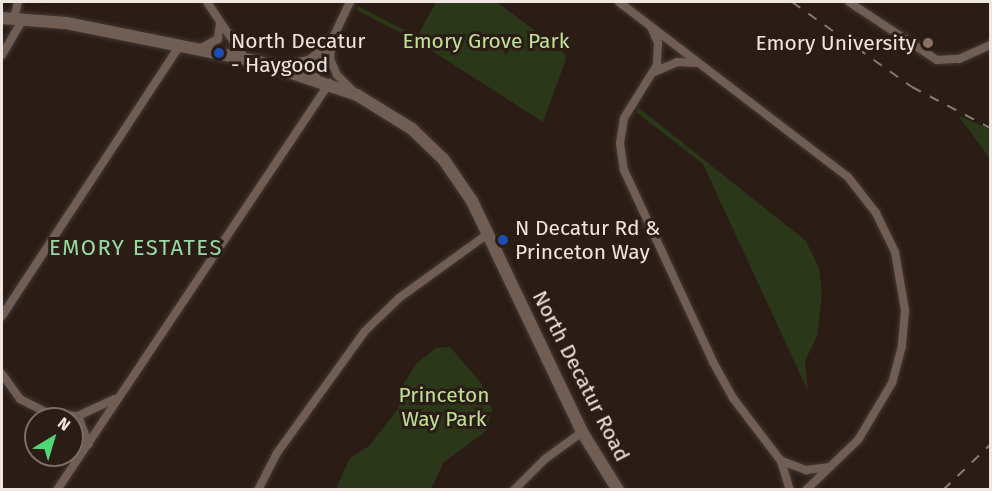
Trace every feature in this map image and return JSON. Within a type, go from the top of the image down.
[{"type":"main road","name":"North Decatur Road","points":[[13,18],[244,57],[329,83],[357,95],[412,129],[444,160],[472,201],[582,432],[618,489]]},
{"type":"street","points":[[2,55],[18,2]]},
{"type":"street","points":[[207,2],[244,57]]},
{"type":"street","points":[[314,78],[350,2]]},
{"type":"street","points":[[619,2],[848,177],[876,213],[895,252],[905,310],[897,371],[867,429],[806,489]]},
{"type":"street","points":[[849,2],[937,60],[964,57],[990,45]]},
{"type":"street","points":[[647,22],[658,43],[654,72],[624,118],[620,143],[624,170],[725,386],[781,461],[790,489]]},
{"type":"street","points":[[199,49],[218,39],[220,23]]},
{"type":"street","points":[[279,67],[310,59],[332,40]]},
{"type":"street","points":[[332,40],[330,59],[337,75],[357,95]]},
{"type":"street","points":[[2,316],[180,45]]},
{"type":"street","points":[[654,72],[677,62],[699,64]]},
{"type":"street","points":[[57,489],[329,83]]},
{"type":"street","points":[[258,489],[283,444],[364,331],[399,298],[489,233]]},
{"type":"street","points":[[2,374],[15,394],[31,407]]},
{"type":"street","points":[[84,414],[100,409],[119,395]]},
{"type":"street","points":[[84,431],[89,444]]},
{"type":"street","points":[[514,489],[544,459],[582,432]]},
{"type":"street","points":[[781,461],[806,470],[830,467]]},
{"type":"green space","name":"Emory Grove Park","points":[[436,2],[497,2],[564,53],[566,59],[543,122],[415,40],[356,10],[358,6],[417,37]]},
{"type":"green space","points":[[639,108],[806,241],[819,268],[822,294],[817,336],[805,361],[808,391],[703,164],[636,112]]},
{"type":"green space","points":[[959,116],[990,129],[990,159],[960,118]]},
{"type":"green space","name":"Princeton Way Park","points":[[450,347],[481,383],[492,410],[486,431],[444,462],[431,489],[336,489],[350,458],[369,446],[398,409],[404,383],[417,363],[436,348]]},
{"type":"railway","points":[[792,2],[912,87],[990,128]]},
{"type":"railway","points":[[943,490],[990,445]]},
{"type":"place","name":"Emory University","points":[[928,43]]},
{"type":"place","name":"North Decatur - Haygood","points":[[219,53]]},
{"type":"place","name":"N Decatur Rd & Princeton Way","points":[[503,240]]},
{"type":"district","name":"EMORY ESTATES","points":[[136,248]]}]
